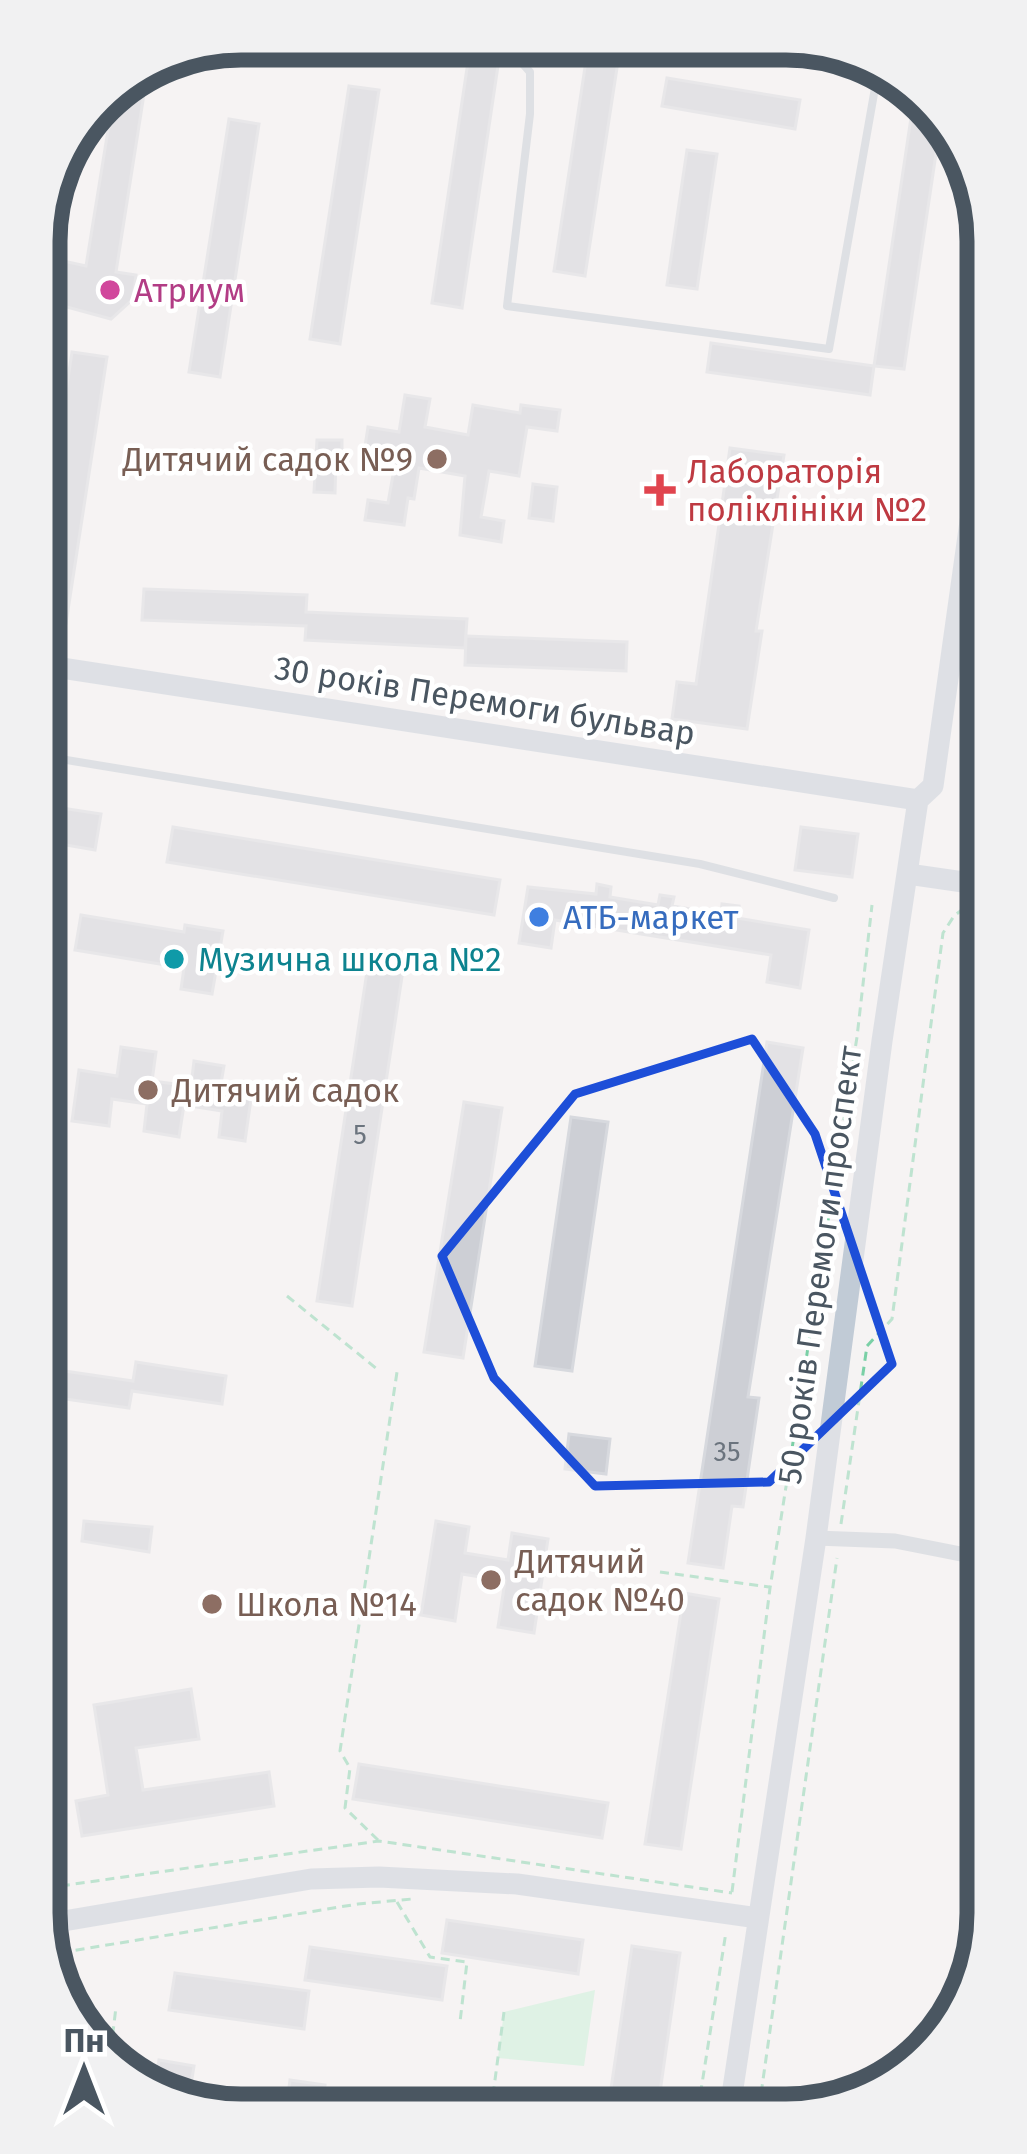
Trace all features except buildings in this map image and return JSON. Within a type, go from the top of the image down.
[{"type":"main road","name":"50 років Перемоги проспект","points":[[732,2094],[758,1918],[828,1539],[882,1041],[919,800],[933,786],[967,543]]},
{"type":"main road","name":"30 років Перемоги бульвар","points":[[60,667],[919,800]]},
{"type":"main road","points":[[908,874],[967,890]]},
{"type":"main road","points":[[61,1922],[311,1880],[379,1877],[518,1884],[758,1918]]},
{"type":"street","points":[[828,1539],[895,1541],[967,1555]]},
{"type":"lane","points":[[519,60],[530,72],[530,114],[508,306],[829,349],[876,85]]},
{"type":"lane","points":[[60,759],[700,864],[834,898]]},
{"type":"path","points":[[962,770],[967,771]]},
{"type":"path","points":[[760,2094],[828,1539],[867,1346],[892,1319],[943,933],[967,904]]},
{"type":"path","points":[[732,1892],[770,1588],[856,1037],[872,905]]},
{"type":"path","points":[[287,1296],[377,1369]]},
{"type":"path","points":[[379,1840],[345,1808],[350,1768],[340,1751],[397,1372]]},
{"type":"path","points":[[660,1572],[770,1588]]},
{"type":"path","points":[[60,1881],[64,1886]]},
{"type":"path","points":[[65,1952],[418,1899]]},
{"type":"path","points":[[396,1900],[430,1957],[467,1962],[460,2022]]},
{"type":"path","points":[[711,1932],[725,1935]]},
{"type":"path","points":[[493,2094],[504,2012]]},
{"type":"highlighted area","points":[[752,1039],[815,1134],[892,1364],[769,1482],[595,1486],[494,1378],[442,1256],[575,1094]]},
{"type":"green space","points":[[595,1990],[584,2066],[498,2058],[504,2012]]},
{"type":"place","name":"Атриум","points":[[110,290]]},
{"type":"place","name":"Дитячий садок №9","points":[[437,459]]},
{"type":"place","name":"Лабораторія поліклініки №2","points":[[660,490]]},
{"type":"place","name":"АТБ-маркет","points":[[539,917]]},
{"type":"place","name":"Музична школа №2","points":[[174,959]]},
{"type":"place","name":"Дитячий садок","points":[[148,1090]]},
{"type":"place","name":"Дитячий садок №40","points":[[491,1580]]},
{"type":"place","name":"Школа №14","points":[[212,1604]]}]
